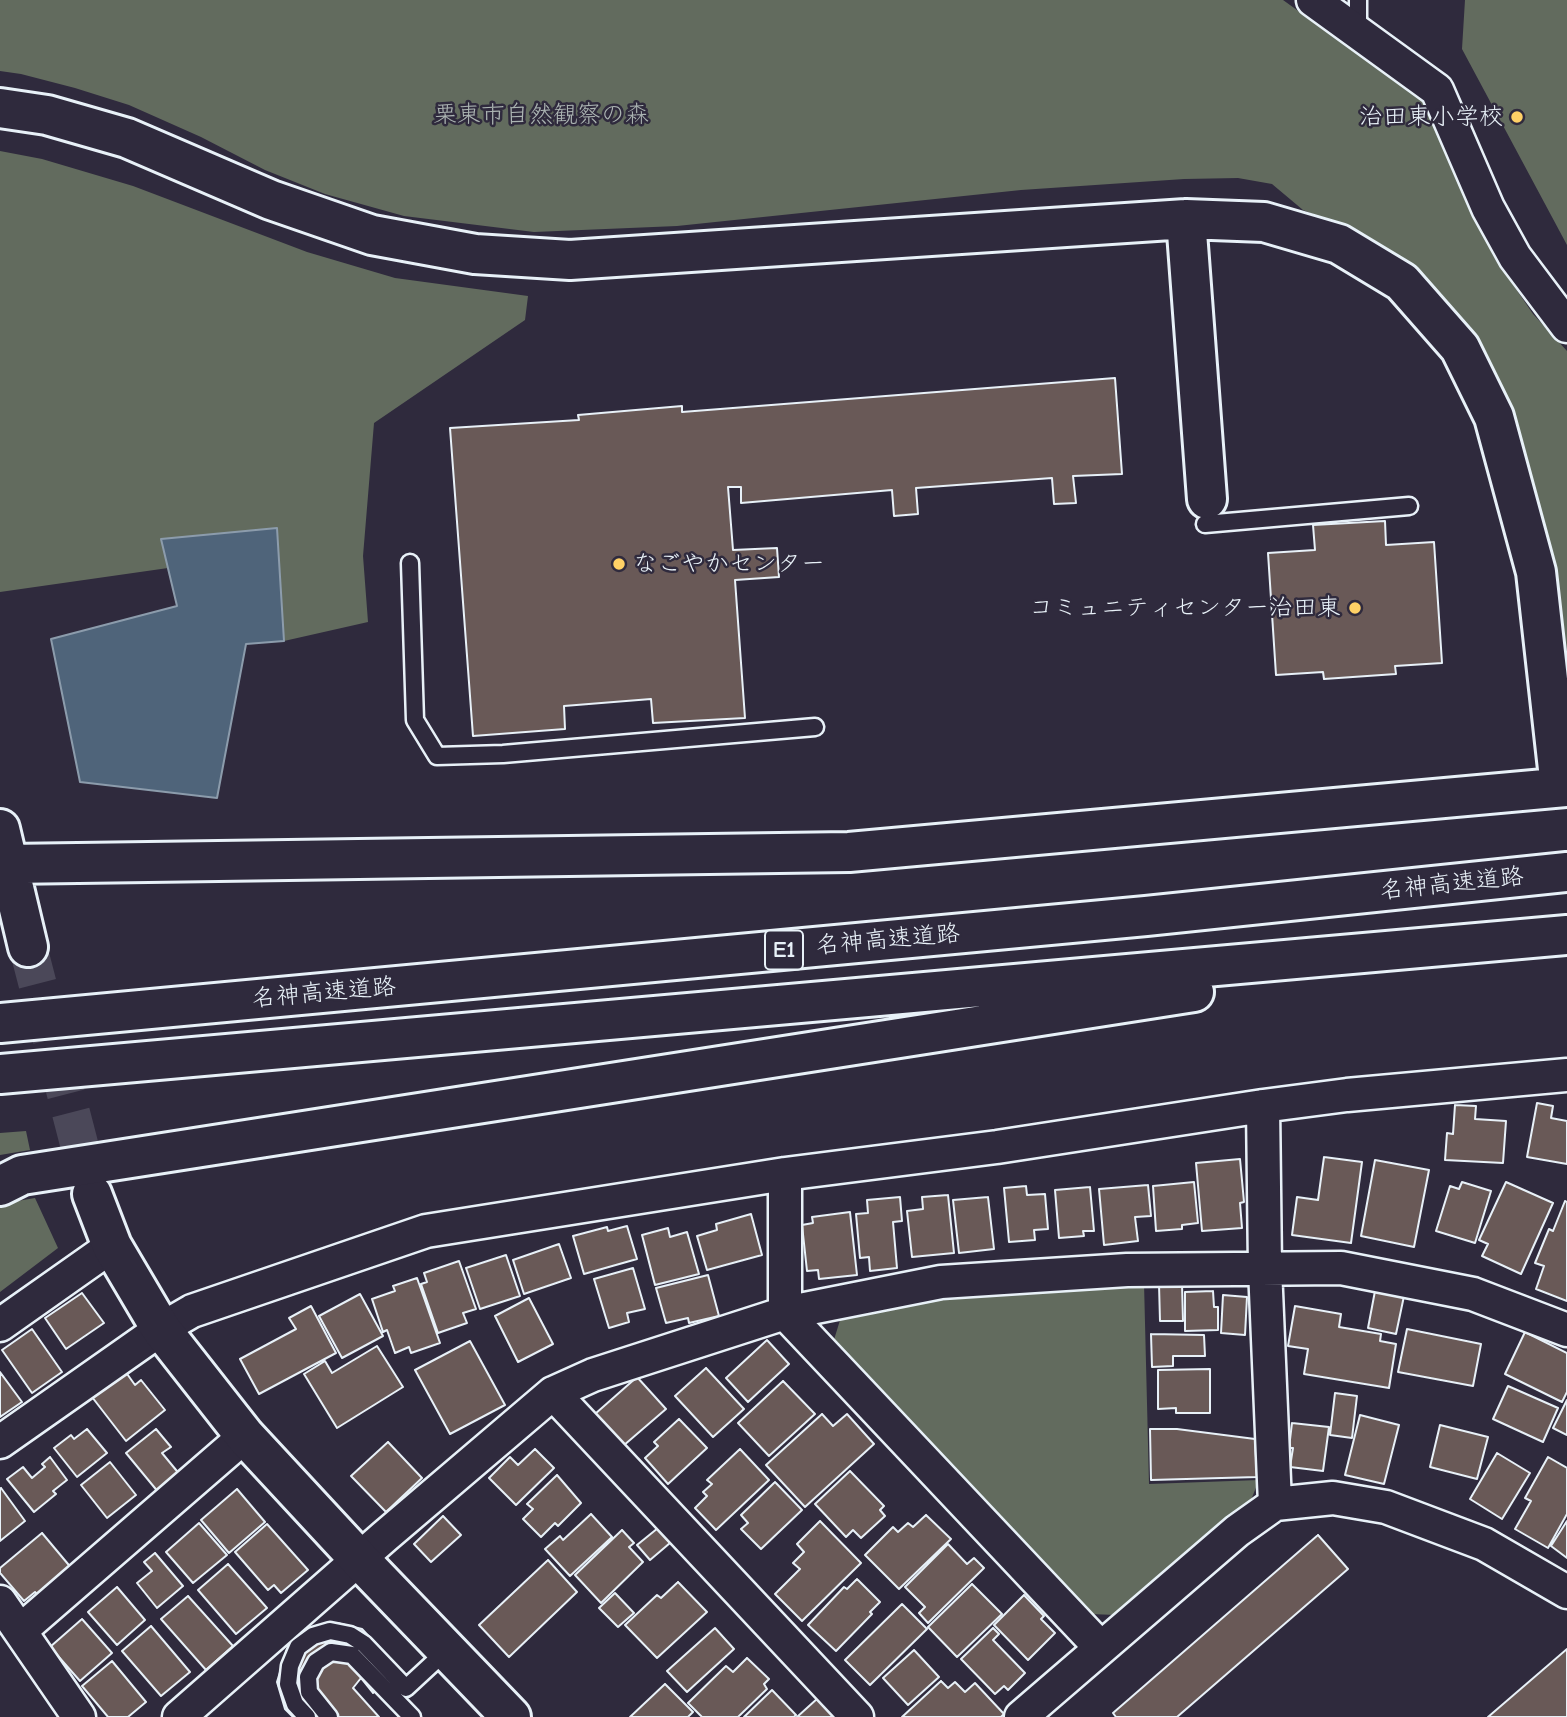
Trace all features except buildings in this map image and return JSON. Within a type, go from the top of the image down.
[{"type":"main road","points":[[0,108],[47,115],[127,138],[271,200],[372,235],[475,254],[570,260],[1186,219],[1264,222],[1339,244],[1402,282],[1460,348],[1494,417],[1536,572],[1563,787],[849,852],[4,846],[28,947]]},
{"type":"main road","points":[[1186,219],[1206,512]]},
{"type":"main road","name":"名神高速道路","points":[[0,1023],[1146,916],[1567,872]]},
{"type":"main road","points":[[0,1185],[22,1175],[1551,937]]},
{"type":"main road","name":"E1","points":[[0,1074],[1551,937]]},
{"type":"main road","points":[[92,1194],[112,1246],[161,1329],[245,1436],[511,1717]]},
{"type":"street","points":[[1313,0],[1437,90],[1488,208],[1510,247],[1567,326]]},
{"type":"street","points":[[0,1442],[161,1329],[192,1311],[426,1231],[785,1174],[997,1147],[1263,1106],[1347,1095],[1567,1075]]},
{"type":"street","points":[[1263,1106],[1265,1268],[1275,1504]]},
{"type":"street","points":[[785,1174],[785,1313],[1100,1647]]},
{"type":"street","points":[[0,1325],[112,1246]]},
{"type":"street","points":[[179,1717],[553,1393],[593,1375],[785,1313],[942,1282],[1127,1270],[1341,1268],[1473,1294],[1567,1330]]},
{"type":"street","points":[[553,1393],[856,1717]]},
{"type":"street","points":[[20,1631],[245,1436]]},
{"type":"street","points":[[1021,1717],[1237,1531],[1275,1504],[1333,1498],[1386,1507],[1484,1544],[1567,1592]]},
{"type":"street","points":[[0,1602],[79,1717]]},
{"type":"lane","points":[[1357,0],[1358,33]]},
{"type":"lane","points":[[1206,512],[1409,506]]},
{"type":"lane","points":[[410,563],[415,720],[437,756],[503,754],[815,727]]},
{"type":"lane","points":[[307,1717],[295,1704],[288,1684],[290,1666],[298,1647],[313,1636],[330,1631],[350,1635],[364,1644],[405,1688],[447,1650]]},
{"type":"lane","points":[[329,1717],[309,1692],[308,1677],[316,1662],[331,1652],[352,1654],[412,1717]]},
{"type":"green space","name":"栗東市自然観察の森","points":[[0,0],[1283,0],[1432,107],[1493,255],[1533,314],[1567,351],[1567,715],[1516,432],[1501,386],[1484,351],[1444,297],[1412,268],[1361,234],[1303,210],[1272,184],[1238,178],[1184,179],[1021,190],[677,226],[534,232],[404,216],[325,194],[265,170],[201,137],[129,105],[75,88],[0,71]]},
{"type":"green space","points":[[1465,0],[1567,0],[1567,245],[1462,49]]},
{"type":"green space","points":[[0,151],[42,159],[133,186],[307,252],[395,278],[528,296],[525,320],[374,423],[363,556],[368,622],[284,641],[277,528],[161,540],[168,568],[0,592]]},
{"type":"green space","points":[[26,1131],[30,1150],[0,1155],[0,1133]]},
{"type":"green space","points":[[35,1198],[58,1248],[0,1292],[0,1204]]},
{"type":"green space","points":[[1144,1283],[1149,1484],[1259,1480],[1249,1505],[1116,1615],[1090,1614],[833,1343],[841,1317],[918,1302],[1045,1287]]},
{"type":"water","points":[[277,528],[284,641],[246,644],[217,798],[80,782],[51,639],[177,606],[161,539]]},
{"type":"tunnel","points":[[28,947],[92,1194]]},
{"type":"place","name":"治田東小学校","points":[[1517,117]]},
{"type":"place","name":"なごやかセンター","points":[[619,564]]},
{"type":"place","name":"コミュニティセンター治田東","points":[[1355,608]]}]
